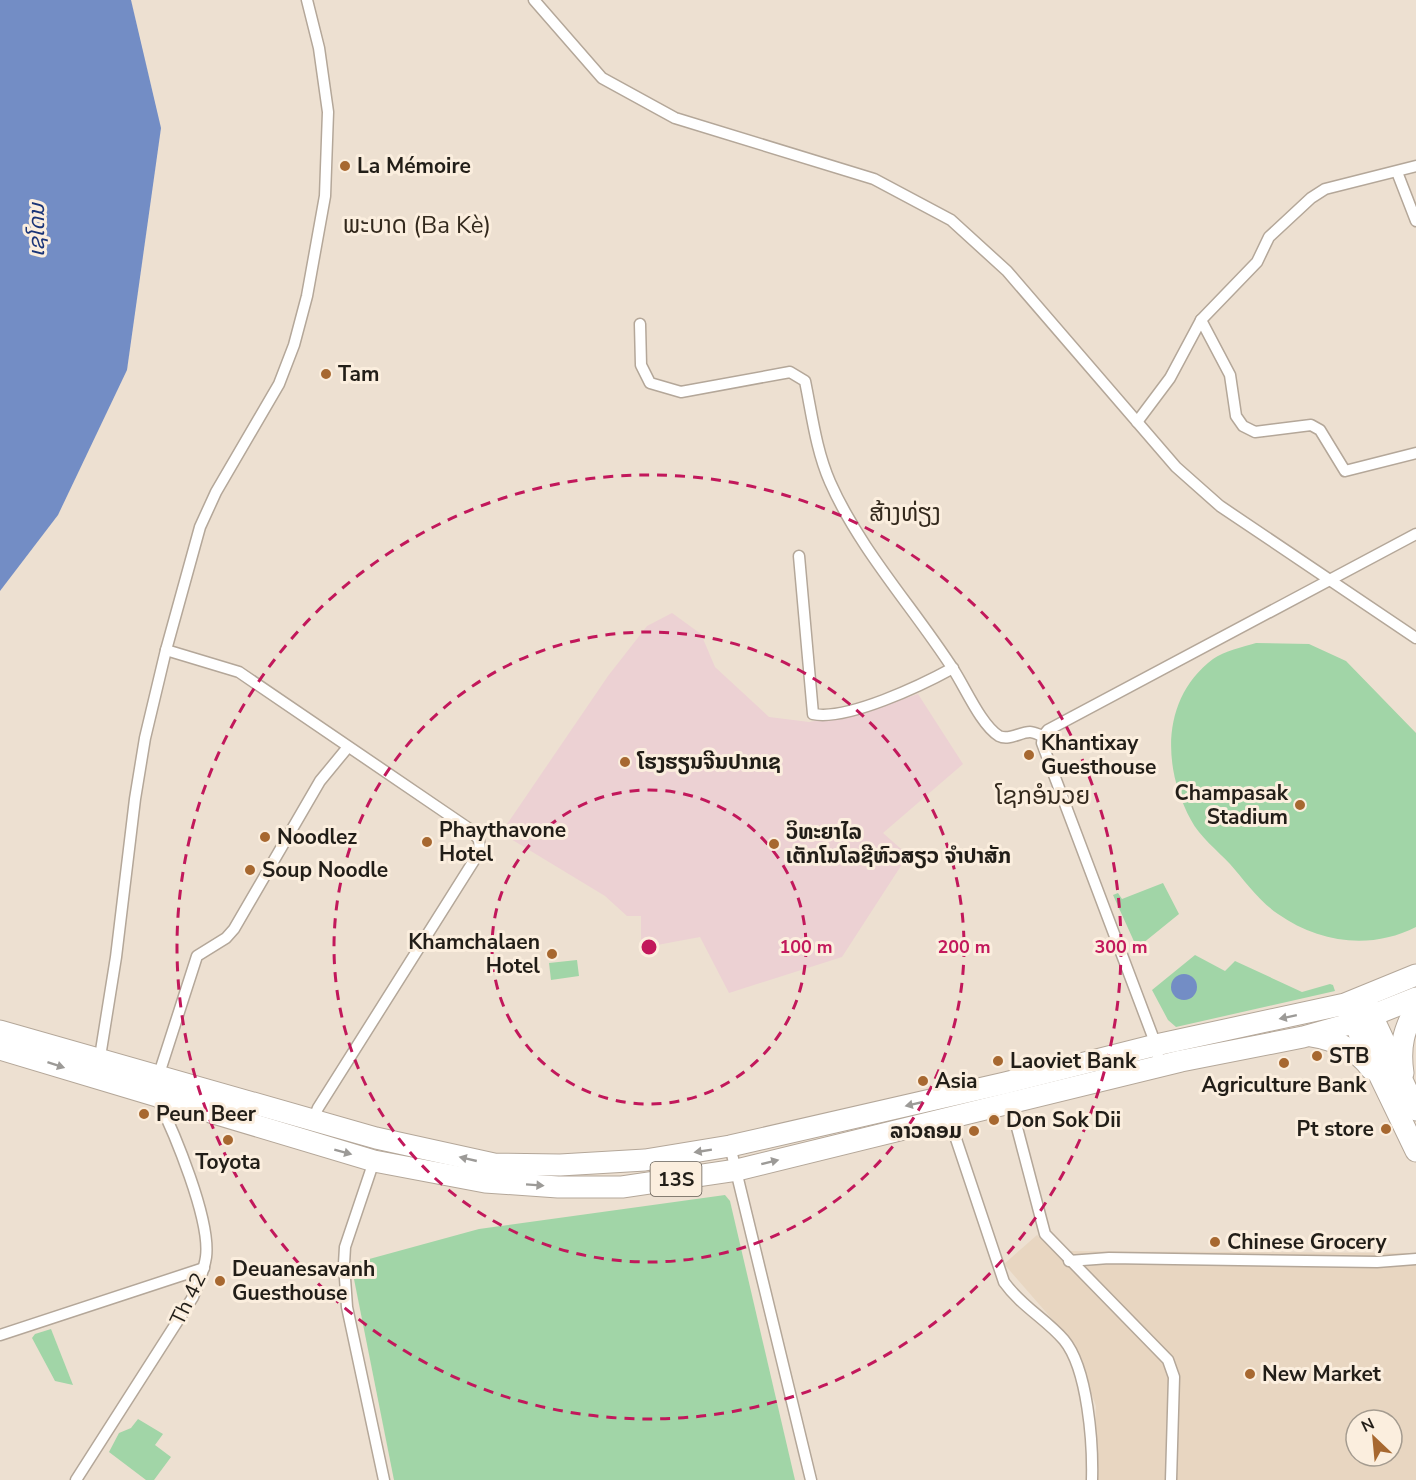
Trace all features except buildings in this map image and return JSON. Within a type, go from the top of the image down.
[{"type":"highway","name":"13S","points":[[158,1088],[313,1121],[494,1164],[560,1165],[645,1160],[1160,1067],[1308,1036],[1358,1010],[1416,975]]},
{"type":"highway","name":"13S","points":[[0,1031],[306,1142],[374,1161],[485,1182],[558,1187],[622,1187],[736,1170],[949,1118],[1008,1093],[1156,1045],[1416,998]]},
{"type":"highway","points":[[1397,1091],[1403,1031],[1416,1007]]},
{"type":"highway","points":[[1358,1010],[1397,1091],[1416,1151]]},
{"type":"highway","points":[[1308,1036],[1330,1039],[1362,1057],[1416,1110]]},
{"type":"highway","name":"13S","points":[[0,1049],[97,1068]]},
{"type":"street","points":[[97,1068],[116,957],[135,799],[146,738],[166,651],[200,526],[216,492],[279,384],[294,345],[307,296],[325,196],[328,112],[319,48],[307,0]]},
{"type":"street","points":[[534,0],[602,78],[675,118],[874,179],[951,220],[1006,271],[1176,467],[1220,506],[1416,638]]},
{"type":"street","points":[[1137,422],[1170,378],[1202,320],[1257,262],[1269,237],[1311,198],[1325,189],[1416,166]]},
{"type":"street","points":[[1397,172],[1416,221]]},
{"type":"street","points":[[1202,320],[1230,375],[1236,416],[1243,426],[1255,432],[1311,425],[1320,430],[1345,471],[1416,453]]},
{"type":"street","points":[[640,324],[641,365],[650,383],[681,392],[790,372],[805,381],[818,452],[843,509],[953,668],[985,722],[998,735],[1007,737],[1030,732],[1043,736]]},
{"type":"street","points":[[1160,1067],[1156,1045],[1042,743],[1043,736],[1048,730],[1416,534]]},
{"type":"street","points":[[799,556],[813,714],[862,708],[920,686],[953,668]]},
{"type":"street","points":[[166,651],[239,672],[471,830],[481,845],[480,851],[318,1108],[306,1142]]},
{"type":"street","points":[[158,1088],[197,956],[226,938],[234,929],[320,781],[348,747]]},
{"type":"street","name":"Th 42","points":[[76,1480],[193,1297],[204,1268],[205,1238],[191,1183],[158,1088]]},
{"type":"street","points":[[1008,1093],[1045,1234],[1168,1360],[1174,1377],[1171,1480]]},
{"type":"street","points":[[949,1118],[1004,1282],[1014,1296],[1066,1343],[1075,1360],[1086,1409],[1092,1457],[1092,1480]]},
{"type":"street","points":[[730,1146],[811,1480]]},
{"type":"street","points":[[374,1161],[345,1247],[344,1264],[347,1307],[384,1480]]},
{"type":"street","points":[[1069,1261],[1109,1258],[1377,1262],[1416,1259]]},
{"type":"street","points":[[0,1335],[204,1268]]},
{"type":"shaded area","name":"ວິທະຍາໄລ ເຕັກໂນໂລຊີຫົວສຽວ ຈຳປາສັກ","points":[[672,613],[701,634],[715,667],[769,717],[809,722],[864,712],[918,694],[963,764],[883,833],[908,855],[842,957],[729,993],[700,937],[641,948],[641,916],[627,916],[605,896],[501,833],[608,676],[647,626]]},
{"type":"shaded area","name":"New Market","points":[[1037,1235],[1053,1251],[1416,1253],[1416,1480],[1093,1480],[1096,1406],[1072,1342],[1004,1264]]},
{"type":"green space","name":"Champasak Stadium","points":[[1256,643],[1309,644],[1346,661],[1416,733],[1416,927],[1381,939],[1363,941],[1328,937],[1311,932],[1271,909],[1194,826],[1181,799],[1175,778],[1172,734],[1176,713],[1184,693],[1196,675],[1213,659],[1228,651]]},
{"type":"green space","points":[[1163,883],[1179,914],[1137,948],[1113,895],[1118,893],[1122,899]]},
{"type":"green space","points":[[1195,955],[1225,971],[1235,961],[1302,992],[1330,984],[1333,985],[1335,991],[1176,1027],[1168,1020],[1152,990]]},
{"type":"green space","points":[[577,960],[579,976],[551,980],[549,963]]},
{"type":"green space","points":[[725,1195],[730,1201],[795,1480],[394,1480],[351,1264],[479,1229]]},
{"type":"green space","points":[[51,1329],[73,1385],[55,1381],[32,1338],[35,1334]]},
{"type":"green space","points":[[138,1419],[163,1434],[155,1445],[171,1457],[154,1480],[146,1480],[109,1452],[119,1433],[131,1428]]},
{"type":"water","name":"ເຊໂດນ","points":[[0,0],[131,0],[161,128],[127,370],[58,515],[0,591]]},
{"type":"water","points":[[1184,974],[1193,978],[1197,987],[1193,996],[1184,1000],[1175,996],[1171,987],[1175,978]]},
{"type":"place","name":"La Mémoire","points":[[345,166]]},
{"type":"place","name":"Tam","points":[[326,374]]},
{"type":"place","name":"Khantixay Guesthouse","points":[[1029,755]]},
{"type":"place","name":"ໂຮງຮຽນຈີນປາກເຊ","points":[[625,762]]},
{"type":"place","name":"Champasak Stadium","points":[[1300,805]]},
{"type":"place","name":"Noodlez","points":[[265,837]]},
{"type":"place","name":"Phaythavone Hotel","points":[[427,842]]},
{"type":"place","name":"ວິທະຍາໄລ ເຕັກໂນໂລຊີຫົວສຽວ ຈຳປາສັກ","points":[[774,844]]},
{"type":"place","name":"Soup Noodle","points":[[250,870]]},
{"type":"place","name":"Khamchalaen Hotel","points":[[552,954]]},
{"type":"place","name":"STB","points":[[1317,1056]]},
{"type":"place","name":"Laoviet Bank","points":[[998,1061]]},
{"type":"place","name":"Agriculture Bank","points":[[1284,1063]]},
{"type":"place","name":"Asia","points":[[923,1081]]},
{"type":"place","name":"Peun Beer","points":[[144,1114]]},
{"type":"place","name":"Don Sok Dii","points":[[994,1120]]},
{"type":"place","name":"Pt store","points":[[1386,1129]]},
{"type":"place","name":"ລາວຄອມ","points":[[974,1131]]},
{"type":"place","name":"Toyota","points":[[228,1140]]},
{"type":"place","name":"Chinese Grocery","points":[[1215,1242]]},
{"type":"place","name":"Deuanesavanh Guesthouse","points":[[220,1281]]},
{"type":"place","name":"New Market","points":[[1250,1374]]},
{"type":"district","name":"ພະບາດ (Ba Kè)","points":[[417,225]]},
{"type":"district","name":"ສ້າງທ່ຽງ","points":[[905,513]]},
{"type":"district","name":"ໂຊກອໍນວຍ","points":[[1043,796]]}]
